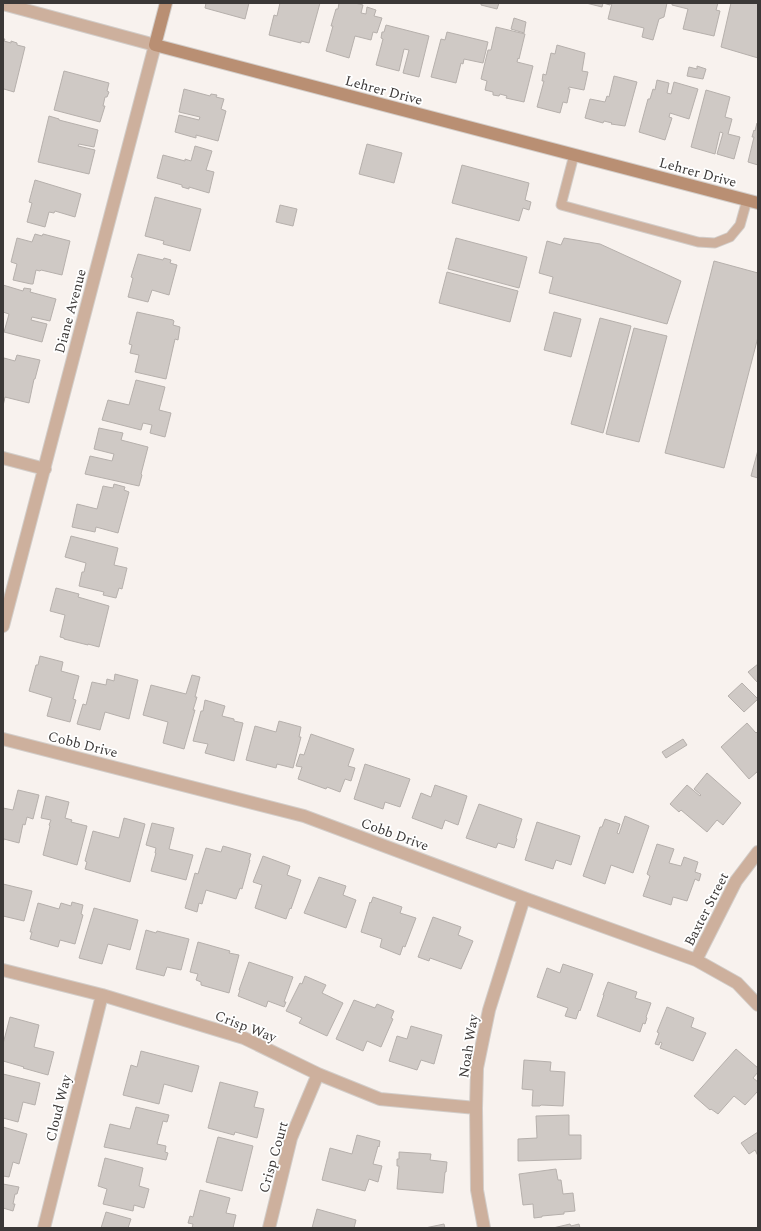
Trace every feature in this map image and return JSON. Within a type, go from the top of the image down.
[{"type":"street","name":"Diane Avenue","points":[[3,626],[166,3]]},
{"type":"street","name":"Lehrer Drive","points":[[3,4],[753,202]]},
{"type":"street","points":[[3,458],[45,469]]},
{"type":"street","name":"Cobb Drive","points":[[3,738],[304,816],[696,960],[737,983],[758,1005]]},
{"type":"street","name":"Baxter Street","points":[[696,960],[736,881],[758,852]]},
{"type":"street","name":"Noah Way","points":[[484,1228],[477,1190],[477,1068],[490,1010],[524,898]]},
{"type":"street","name":"Crisp Way","points":[[3,970],[102,995],[244,1038],[318,1074],[380,1099],[476,1108]]},
{"type":"street","name":"Cloud Way","points":[[44,1228],[102,995]]},
{"type":"street","name":"Crisp Court","points":[[269,1228],[291,1138],[318,1074]]},
{"type":"lane","points":[[574,155],[561,205],[698,242],[714,243],[730,237],[740,225],[753,202]]},
{"type":"building","points":[[206,3],[249,3],[245,19],[205,8]]},
{"type":"building","points":[[280,3],[320,3],[309,43],[301,41],[301,43],[269,35],[274,15],[277,16]]},
{"type":"building","points":[[339,3],[355,3],[363,5],[361,13],[366,14],[367,7],[376,10],[374,16],[382,18],[377,33],[373,32],[371,40],[355,36],[349,58],[326,51],[333,26],[331,26]]},
{"type":"building","points":[[481,3],[499,3],[497,9],[481,5]]},
{"type":"building","points":[[586,3],[603,3],[602,7]]},
{"type":"building","points":[[612,3],[667,3],[664,17],[659,19],[653,40],[642,37],[644,28],[608,19]]},
{"type":"building","points":[[672,3],[718,3],[716,10],[720,11],[714,36],[683,29],[688,9],[672,5]]},
{"type":"building","points":[[731,3],[758,3],[758,58],[721,47]]},
{"type":"building","points":[[514,18],[526,22],[524,33],[511,29]]},
{"type":"building","points":[[386,25],[429,36],[419,77],[403,73],[409,50],[404,49],[399,71],[376,65],[383,39],[381,38],[382,32],[384,32]]},
{"type":"building","points":[[496,27],[525,34],[517,62],[533,66],[524,102],[506,98],[507,96],[500,94],[499,96],[493,95],[493,92],[485,90],[487,81],[481,79],[488,50],[491,50]]},
{"type":"building","points":[[447,32],[488,42],[483,63],[464,59],[463,64],[461,63],[456,83],[431,77],[441,39],[445,40]]},
{"type":"building","points":[[3,39],[5,39],[4,41],[11,43],[11,41],[17,43],[17,45],[25,47],[14,92],[4,89],[3,91]]},
{"type":"building","points":[[557,45],[585,53],[582,71],[588,72],[584,90],[569,87],[568,89],[570,89],[567,103],[563,102],[560,113],[537,107],[544,81],[542,81],[543,74],[546,75],[551,53],[555,54]]},
{"type":"building","points":[[697,66],[706,69],[703,79],[687,76],[689,67],[697,69]]},
{"type":"building","points":[[64,71],[109,83],[107,91],[109,92],[107,97],[105,97],[103,106],[105,106],[100,122],[54,110]]},
{"type":"building","points":[[614,76],[637,82],[625,126],[611,124],[612,123],[604,121],[603,123],[585,118],[590,99],[605,102],[607,96],[609,97]]},
{"type":"building","points":[[657,80],[669,83],[667,93],[671,94],[674,82],[698,89],[689,119],[670,113],[669,117],[672,118],[665,140],[639,132],[648,99],[650,99],[653,89],[655,90]]},
{"type":"building","points":[[184,89],[210,96],[211,94],[217,95],[216,97],[224,99],[221,109],[226,111],[218,141],[196,135],[196,138],[175,132],[179,115],[199,120],[200,117],[179,112]]},
{"type":"building","points":[[706,90],[730,97],[725,117],[732,119],[728,134],[740,137],[734,159],[717,154],[723,133],[720,132],[715,154],[691,147]]},
{"type":"building","points":[[49,116],[98,130],[94,147],[79,144],[78,146],[95,150],[89,174],[38,162]]},
{"type":"building","points":[[757,123],[758,165],[748,162],[754,137],[752,137]]},
{"type":"building","points":[[367,144],[402,153],[394,183],[359,174]]},
{"type":"building","points":[[195,146],[212,151],[206,170],[214,172],[209,193],[189,187],[189,189],[182,187],[182,185],[157,178],[163,155],[185,161],[185,159],[191,161]]},
{"type":"building","points":[[462,165],[529,183],[525,200],[531,202],[529,210],[523,208],[519,221],[452,203]]},
{"type":"building","points":[[35,180],[81,194],[75,217],[55,211],[54,213],[49,212],[45,227],[27,222],[32,203],[29,202]]},
{"type":"building","points":[[155,197],[201,209],[190,251],[163,244],[164,241],[145,236]]},
{"type":"building","points":[[280,205],[297,209],[293,226],[276,222]]},
{"type":"building","points":[[35,234],[42,236],[43,234],[70,241],[62,275],[36,270],[33,284],[13,280],[17,264],[11,262],[17,238],[32,242]]},
{"type":"building","points":[[456,238],[527,257],[519,288],[448,269]]},
{"type":"building","points":[[564,238],[600,244],[681,281],[667,324],[549,293],[553,277],[539,273],[547,241],[561,245]]},
{"type":"building","points":[[138,254],[163,260],[164,258],[171,260],[170,263],[177,265],[169,295],[152,290],[148,302],[128,297],[133,278],[131,277]]},
{"type":"building","points":[[714,261],[758,273],[758,337],[724,468],[665,453]]},
{"type":"building","points":[[447,272],[518,291],[510,322],[439,303]]},
{"type":"building","points":[[3,285],[23,291],[24,288],[31,289],[30,292],[56,299],[50,321],[32,317],[31,320],[47,324],[42,342],[4,332],[9,314],[3,312]]},
{"type":"building","points":[[137,312],[173,320],[173,325],[180,327],[178,340],[175,339],[166,379],[135,372],[139,355],[130,353],[132,345],[129,344]]},
{"type":"building","points":[[554,312],[581,319],[571,357],[544,350]]},
{"type":"building","points":[[600,318],[631,326],[603,433],[571,424]]},
{"type":"building","points":[[634,328],[667,336],[639,442],[606,434]]},
{"type":"building","points":[[17,355],[40,360],[29,403],[5,397],[3,406],[4,358],[15,361]]},
{"type":"building","points":[[136,380],[165,387],[159,410],[171,413],[165,437],[150,433],[152,425],[143,423],[141,430],[102,420],[108,400],[129,405]]},
{"type":"building","points":[[99,428],[123,433],[121,440],[148,447],[139,486],[85,474],[90,456],[112,461],[114,454],[94,449]]},
{"type":"building","points":[[758,450],[758,478],[751,476]]},
{"type":"building","points":[[114,484],[125,487],[124,490],[129,492],[118,533],[96,527],[95,532],[72,527],[77,504],[97,509],[103,486],[113,488]]},
{"type":"building","points":[[71,536],[118,548],[114,565],[127,568],[122,589],[119,588],[116,598],[103,595],[104,592],[79,586],[82,572],[84,572],[86,563],[65,557]]},
{"type":"building","points":[[56,588],[79,594],[78,597],[109,606],[99,647],[60,637],[65,615],[50,611]]},
{"type":"building","points":[[40,656],[63,662],[61,671],[79,676],[73,699],[76,700],[70,722],[47,716],[52,698],[29,691]]},
{"type":"building","points":[[758,664],[758,681],[757,682],[748,672]]},
{"type":"building","points":[[115,674],[138,680],[129,719],[105,712],[100,730],[77,724],[83,704],[86,705],[92,682],[106,685],[107,679],[114,681]]},
{"type":"building","points":[[192,675],[200,677],[195,697],[197,697],[193,710],[195,710],[184,749],[163,743],[168,722],[143,715],[151,685],[186,694]]},
{"type":"building","points":[[742,683],[758,699],[744,712],[728,696]]},
{"type":"building","points":[[205,700],[225,706],[222,716],[243,723],[234,761],[205,753],[208,744],[193,741]]},
{"type":"building","points":[[279,721],[301,727],[299,737],[301,737],[293,768],[277,764],[276,768],[246,760],[255,726],[276,732]]},
{"type":"building","points":[[747,723],[756,733],[758,731],[758,771],[749,779],[721,747]]},
{"type":"building","points":[[311,734],[354,749],[348,766],[355,768],[351,781],[345,779],[340,792],[327,787],[326,789],[298,779],[302,767],[296,766],[300,754],[304,755]]},
{"type":"building","points":[[683,739],[687,745],[666,758],[662,752]]},
{"type":"building","points":[[365,764],[410,779],[400,807],[385,802],[383,809],[354,799]]},
{"type":"building","points":[[707,773],[741,803],[723,825],[717,820],[707,832],[681,810],[679,812],[670,804],[687,785],[700,796],[701,795],[694,789]]},
{"type":"building","points":[[435,785],[467,796],[458,825],[445,820],[442,829],[412,818],[421,793],[431,797]]},
{"type":"building","points":[[18,790],[39,795],[33,819],[27,817],[25,825],[23,824],[19,843],[4,839],[3,843],[3,808],[13,810]]},
{"type":"building","points":[[46,796],[69,802],[65,818],[72,820],[71,822],[87,826],[77,865],[43,855],[51,820],[41,818]]},
{"type":"building","points":[[479,804],[522,819],[514,848],[498,843],[496,848],[466,838]]},
{"type":"building","points":[[625,816],[649,826],[633,873],[611,865],[605,884],[583,876],[600,827],[602,827],[605,819],[620,824],[617,833],[619,834]]},
{"type":"building","points":[[124,818],[145,824],[130,882],[85,869],[87,862],[85,861],[93,831],[119,838]]},
{"type":"building","points":[[537,822],[580,836],[571,865],[556,860],[553,869],[525,860]]},
{"type":"building","points":[[152,823],[174,828],[169,849],[193,855],[186,880],[151,871],[156,848],[146,845]]},
{"type":"building","points":[[657,844],[674,849],[669,863],[681,866],[684,857],[698,862],[695,872],[701,874],[699,881],[695,879],[687,901],[673,897],[671,905],[643,896],[650,876],[647,874]]},
{"type":"building","points":[[223,846],[251,854],[242,889],[240,888],[236,899],[206,890],[202,904],[199,903],[197,912],[185,908],[195,873],[198,874],[206,848],[221,852]]},
{"type":"building","points":[[263,856],[290,866],[287,875],[301,880],[286,919],[255,908],[262,885],[253,882]]},
{"type":"building","points":[[319,877],[346,886],[343,895],[356,900],[346,928],[304,913]]},
{"type":"building","points":[[3,884],[32,891],[24,921],[3,916]]},
{"type":"building","points":[[373,897],[402,907],[400,913],[416,918],[405,947],[403,946],[400,955],[380,947],[382,939],[361,932],[370,902],[371,903]]},
{"type":"building","points":[[72,902],[83,905],[81,914],[83,915],[75,944],[60,940],[58,947],[30,939],[32,932],[30,932],[38,903],[59,909],[61,903],[71,906]]},
{"type":"building","points":[[94,908],[138,920],[130,950],[108,944],[102,964],[79,958]]},
{"type":"building","points":[[433,917],[461,927],[458,935],[473,941],[461,969],[430,958],[429,961],[418,957]]},
{"type":"building","points":[[146,930],[156,933],[157,931],[189,939],[181,970],[167,967],[164,976],[136,969]]},
{"type":"building","points":[[198,942],[239,955],[229,993],[201,985],[201,982],[196,980],[198,974],[190,972]]},
{"type":"building","points":[[249,962],[293,977],[284,1002],[286,1002],[284,1007],[268,1001],[266,1007],[238,996]]},
{"type":"building","points":[[563,964],[593,974],[576,1019],[565,1016],[568,1008],[537,997],[547,968],[560,973]]},
{"type":"building","points":[[305,976],[326,985],[322,993],[343,1003],[327,1036],[299,1023],[302,1018],[286,1011]]},
{"type":"building","points":[[608,982],[637,992],[635,998],[651,1003],[645,1024],[643,1023],[640,1032],[597,1016]]},
{"type":"building","points":[[354,1000],[375,1008],[377,1004],[394,1011],[391,1018],[393,1019],[381,1047],[367,1041],[363,1051],[336,1039]]},
{"type":"building","points":[[667,1007],[694,1018],[691,1027],[706,1033],[693,1061],[660,1048],[662,1043],[660,1042],[659,1045],[655,1044],[659,1033],[657,1032]]},
{"type":"building","points":[[10,1017],[39,1025],[34,1047],[54,1052],[48,1075],[3,1061],[3,1044]]},
{"type":"building","points":[[411,1026],[442,1035],[434,1064],[421,1060],[417,1070],[389,1061],[397,1036],[407,1039]]},
{"type":"building","points":[[736,1049],[758,1068],[758,1072],[753,1078],[758,1082],[758,1091],[745,1105],[734,1096],[718,1114],[711,1109],[710,1110],[694,1096]]},
{"type":"building","points":[[141,1051],[199,1066],[192,1092],[164,1084],[159,1104],[123,1095],[131,1065],[137,1067]]},
{"type":"building","points":[[524,1060],[551,1062],[550,1071],[565,1072],[563,1106],[532,1106],[533,1090],[522,1089]]},
{"type":"building","points":[[3,1074],[40,1083],[35,1105],[23,1102],[18,1122],[3,1118]]},
{"type":"building","points":[[220,1082],[258,1092],[254,1107],[264,1109],[257,1138],[235,1132],[234,1135],[208,1128]]},
{"type":"building","points":[[136,1107],[169,1115],[167,1122],[163,1121],[157,1144],[166,1146],[165,1152],[168,1153],[166,1160],[104,1147],[110,1124],[130,1129]]},
{"type":"building","points":[[569,1115],[569,1135],[581,1135],[581,1159],[518,1161],[518,1139],[537,1138],[536,1116]]},
{"type":"building","points":[[3,1127],[27,1134],[19,1164],[13,1162],[9,1177],[3,1176]]},
{"type":"building","points":[[758,1132],[758,1156],[755,1150],[749,1154],[741,1143]]},
{"type":"building","points":[[357,1135],[380,1141],[373,1164],[382,1166],[378,1182],[369,1179],[365,1191],[322,1180],[330,1148],[352,1154]]},
{"type":"building","points":[[218,1137],[253,1146],[242,1191],[206,1182]]},
{"type":"building","points":[[399,1152],[431,1154],[430,1160],[447,1162],[443,1193],[397,1189],[399,1166],[397,1166],[397,1159],[399,1159]]},
{"type":"building","points":[[105,1158],[143,1168],[139,1186],[149,1189],[144,1208],[134,1205],[133,1211],[103,1204],[107,1189],[98,1186]]},
{"type":"building","points":[[556,1169],[558,1180],[561,1180],[563,1194],[573,1193],[575,1211],[534,1218],[533,1204],[523,1205],[519,1174]]},
{"type":"building","points":[[3,1184],[19,1187],[17,1194],[15,1194],[13,1211],[3,1208]]},
{"type":"building","points":[[200,1190],[230,1198],[226,1213],[236,1215],[233,1228],[192,1228],[193,1224],[188,1223],[190,1216],[193,1217]]},
{"type":"building","points":[[317,1209],[356,1220],[354,1228],[312,1228]]},
{"type":"building","points":[[106,1212],[131,1219],[128,1228],[101,1228]]},
{"type":"building","points":[[444,1224],[445,1228],[425,1228]]},
{"type":"building","points":[[570,1224],[571,1226],[579,1224],[580,1228],[553,1228]]}]
